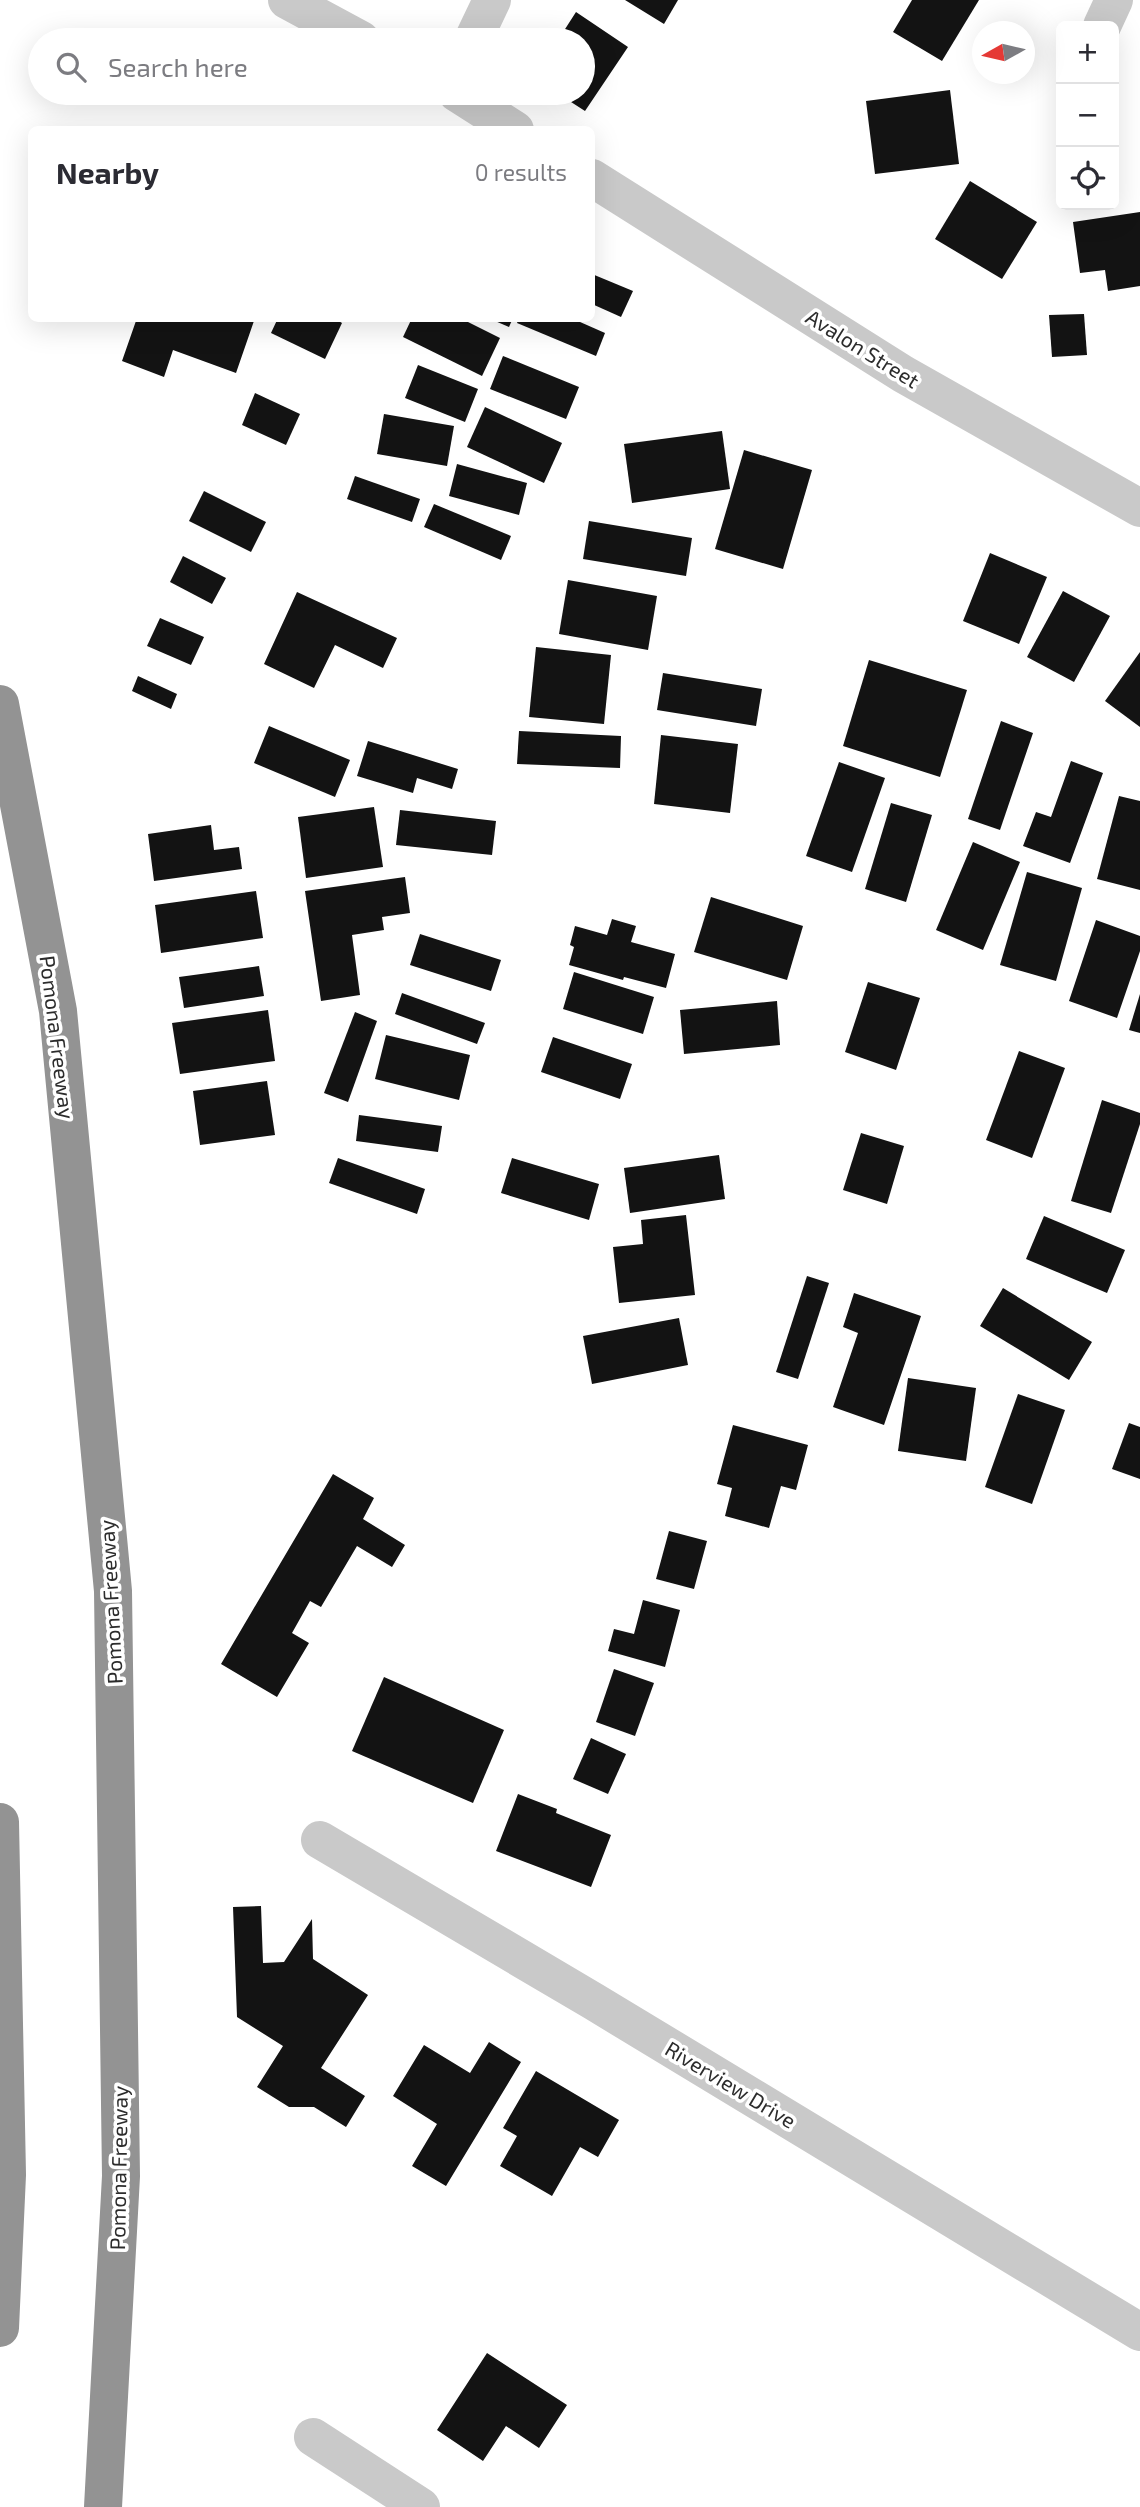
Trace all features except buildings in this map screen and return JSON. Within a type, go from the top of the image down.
[{"type":"highway","name":"Pomona Freeway","points":[[0,704],[58,1011],[113,1591],[121,2176],[103,2507]]},
{"type":"highway","points":[[0,1822],[7,2175],[0,2328]]},
{"type":"street","points":[[287,0],[339,28]]},
{"type":"street","points":[[479,28],[492,0]]},
{"type":"street","points":[[1104,21],[1114,0]]},
{"type":"street","points":[[476,105],[509,126]]},
{"type":"street","name":"Avalon Street","points":[[595,180],[903,374],[1140,508]]},
{"type":"street","name":"Riverview Drive","points":[[320,1840],[593,2001],[1140,2332]]},
{"type":"street","points":[[313,2437],[421,2507]]}]
